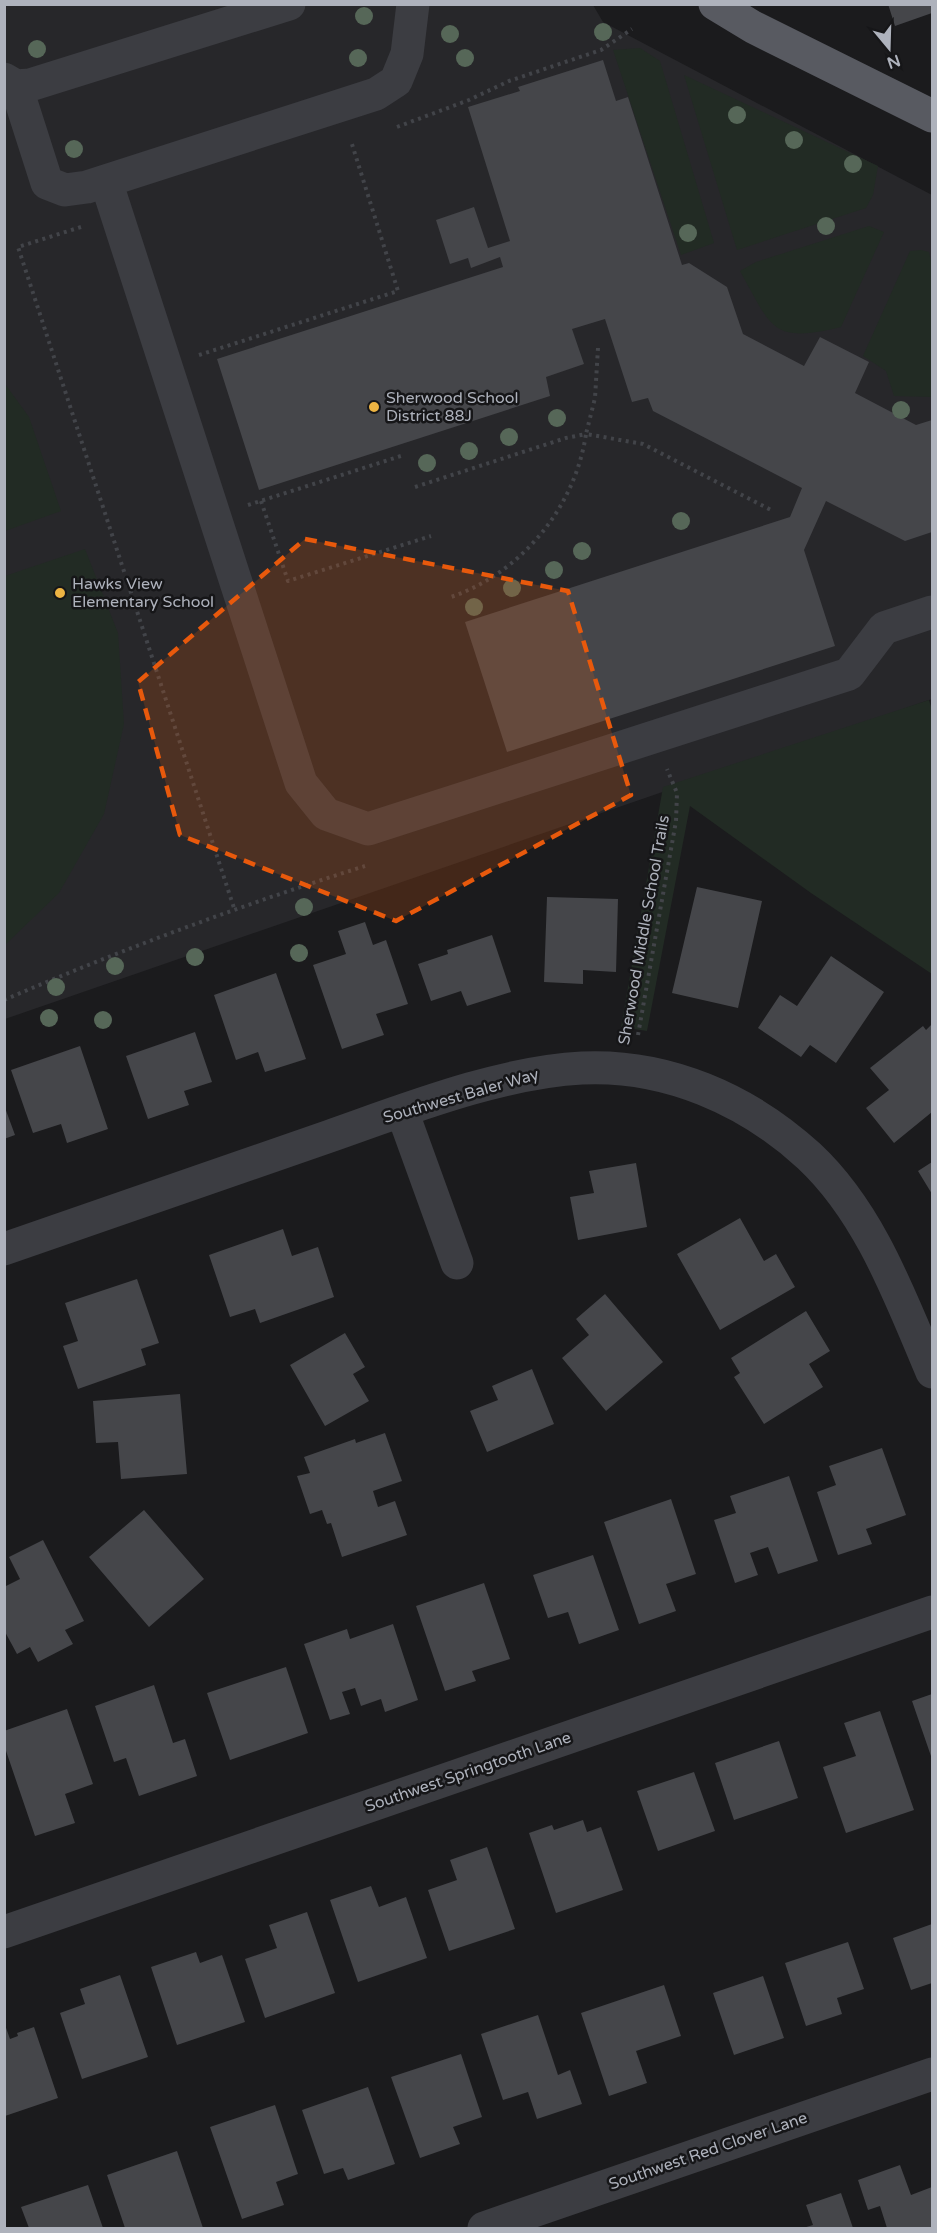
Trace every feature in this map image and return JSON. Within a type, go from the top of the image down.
[{"type":"main road","points":[[716,4],[753,27],[933,116]]},
{"type":"street","points":[[289,4],[30,85],[10,83],[47,183],[65,190],[106,181],[376,94],[396,81],[407,54],[413,4]]},
{"type":"street","points":[[106,181],[301,783],[326,814],[368,829],[849,674],[884,628],[933,612]]},
{"type":"street","name":"Southwest Baler Way","points":[[4,1249],[402,1111],[537,1073],[584,1068],[633,1071],[662,1075],[695,1084],[771,1124],[810,1157],[852,1209],[883,1260],[933,1372]]},
{"type":"street","points":[[402,1111],[458,1263]]},
{"type":"street","name":"Southwest Springtooth Lane","points":[[4,1932],[933,1612]]},
{"type":"street","name":"Southwest Red Clover Lane","points":[[484,2229],[933,2074]]},
{"type":"path","points":[[407,123],[469,100],[509,81],[602,50],[632,29]]},
{"type":"path","points":[[200,367],[196,356],[398,291],[351,141]]},
{"type":"path","points":[[18,247],[234,908]]},
{"type":"path","points":[[451,597],[477,587],[498,574],[522,554],[543,531],[564,502],[576,476],[595,398],[598,348]]},
{"type":"path","points":[[415,487],[566,438],[586,434],[643,444],[773,511]]},
{"type":"path","points":[[244,506],[404,455]]},
{"type":"path","points":[[261,501],[288,581],[431,536]]},
{"type":"path","name":"Sherwood Middle School Trails","points":[[633,1071],[676,821],[677,793],[667,767],[656,771]]},
{"type":"path","points":[[4,1000],[234,908],[371,864]]},
{"type":"highlighted area","points":[[305,539],[568,591],[631,795],[396,921],[180,835],[138,682]]},
{"type":"shaded area","name":"Sherwood School District 88J","points":[[4,5],[593,5],[603,22],[932,195],[932,699],[5,1019]]},
{"type":"shaded area","points":[[640,48],[660,61],[714,243],[681,255],[613,50]]},
{"type":"shaded area","points":[[684,75],[878,166],[873,195],[866,208],[737,250]]},
{"type":"shaded area","points":[[869,226],[884,232],[841,327],[800,333],[787,332],[776,327],[759,306],[740,271],[756,262]]},
{"type":"shaded area","points":[[910,251],[929,252],[932,265],[932,397],[894,396],[886,371],[863,356]]},
{"type":"shaded area","points":[[5,384],[29,417],[61,511],[5,531]]},
{"type":"shaded area","points":[[85,549],[118,633],[124,724],[104,814],[59,893],[5,945],[5,576]]},
{"type":"shaded area","points":[[929,700],[932,710],[932,974],[811,893],[690,806],[647,1031],[621,1027],[663,787]]},
{"type":"building","points":[[888,4],[932,4],[932,13],[895,26]]},
{"type":"building","name":"Sherwood School District 88J","points":[[603,60],[616,101],[628,97],[682,265],[689,263],[727,287],[743,334],[804,366],[820,337],[869,362],[855,393],[916,425],[932,420],[932,532],[905,541],[826,501],[804,550],[835,646],[507,752],[465,622],[790,517],[802,488],[653,411],[648,398],[632,402],[605,319],[572,329],[584,364],[546,377],[550,396],[259,490],[217,359],[503,267],[500,257],[471,268],[468,258],[450,264],[436,220],[474,207],[488,248],[510,241],[468,107],[520,91],[518,87]]},
{"type":"building","points":[[697,887],[762,901],[738,1008],[672,993]]},
{"type":"building","points":[[547,897],[618,899],[616,972],[583,970],[583,984],[544,982]]},
{"type":"building","points":[[365,922],[373,945],[386,940],[408,1004],[376,1014],[384,1035],[342,1049],[313,965],[346,954],[338,931]]},
{"type":"building","points":[[492,935],[511,992],[467,1006],[461,991],[431,1001],[418,964],[448,954],[447,950]]},
{"type":"building","points":[[831,956],[884,992],[836,1063],[810,1045],[801,1057],[758,1028],[780,995],[797,1006]]},
{"type":"building","points":[[276,973],[306,1059],[265,1072],[258,1052],[236,1060],[214,995]]},
{"type":"building","points":[[932,1024],[932,1112],[894,1143],[866,1108],[889,1090],[870,1068],[923,1026],[926,1030]]},
{"type":"building","points":[[195,1032],[212,1082],[184,1091],[189,1105],[148,1119],[126,1056]]},
{"type":"building","points":[[80,1046],[108,1129],[67,1143],[61,1124],[33,1133],[11,1070]]},
{"type":"building","points":[[4,1105],[15,1135],[4,1139]]},
{"type":"building","points":[[932,1162],[932,1194],[918,1171]]},
{"type":"building","points":[[636,1163],[647,1227],[578,1240],[570,1197],[594,1193],[589,1171]]},
{"type":"building","points":[[740,1218],[764,1261],[776,1254],[795,1287],[720,1330],[677,1254]]},
{"type":"building","points":[[283,1229],[292,1256],[318,1247],[334,1297],[260,1323],[255,1309],[230,1317],[209,1255]]},
{"type":"building","points":[[137,1279],[159,1343],[141,1349],[146,1365],[78,1389],[63,1346],[78,1341],[65,1303]]},
{"type":"building","points":[[605,1294],[663,1362],[606,1411],[562,1358],[589,1335],[576,1319]]},
{"type":"building","points":[[806,1311],[830,1351],[809,1364],[823,1387],[764,1424],[734,1377],[740,1373],[731,1358]]},
{"type":"building","points":[[345,1333],[365,1367],[353,1374],[369,1401],[325,1426],[290,1365]]},
{"type":"building","points":[[532,1369],[554,1424],[487,1452],[470,1411],[498,1400],[492,1386]]},
{"type":"building","points":[[180,1394],[187,1474],[121,1479],[118,1442],[96,1443],[93,1401]]},
{"type":"building","points":[[385,1433],[402,1481],[373,1491],[378,1507],[395,1501],[407,1535],[342,1557],[331,1523],[327,1524],[322,1510],[310,1514],[297,1476],[310,1473],[304,1457],[355,1439],[356,1443]]},
{"type":"building","points":[[882,1448],[906,1515],[866,1529],[872,1544],[838,1555],[817,1492],[836,1485],[829,1466]]},
{"type":"building","points":[[789,1476],[818,1561],[778,1574],[768,1547],[750,1553],[758,1575],[735,1583],[714,1520],[736,1513],[730,1496]]},
{"type":"building","points":[[671,1499],[696,1574],[666,1584],[676,1611],[639,1624],[604,1522]]},
{"type":"building","points":[[144,1510],[204,1579],[149,1627],[89,1557]]},
{"type":"building","points":[[43,1540],[84,1621],[65,1630],[73,1644],[38,1662],[30,1647],[17,1654],[4,1630],[4,1587],[20,1579],[9,1557]]},
{"type":"building","points":[[593,1555],[619,1630],[579,1644],[568,1612],[548,1618],[533,1575]]},
{"type":"building","points":[[484,1583],[510,1659],[472,1671],[476,1681],[445,1691],[416,1606]]},
{"type":"building","points":[[393,1624],[418,1700],[385,1712],[381,1699],[361,1706],[355,1688],[342,1692],[350,1714],[330,1720],[304,1644],[347,1629],[350,1639]]},
{"type":"building","points":[[286,1667],[308,1733],[230,1760],[207,1693]]},
{"type":"building","points":[[154,1685],[173,1743],[185,1739],[197,1776],[139,1796],[126,1758],[114,1762],[95,1706]]},
{"type":"building","points":[[932,1694],[932,1759],[912,1701]]},
{"type":"building","points":[[67,1709],[93,1784],[65,1794],[75,1823],[35,1836],[4,1745],[4,1731]]},
{"type":"building","points":[[880,1711],[914,1810],[846,1833],[823,1767],[856,1756],[844,1723]]},
{"type":"building","points":[[779,1741],[798,1798],[734,1820],[715,1763]]},
{"type":"building","points":[[694,1772],[715,1831],[658,1851],[637,1791]]},
{"type":"building","points":[[583,1820],[587,1832],[601,1827],[623,1890],[556,1913],[529,1833],[552,1825],[554,1830]]},
{"type":"building","points":[[487,1847],[515,1929],[449,1951],[428,1890],[457,1880],[450,1860]]},
{"type":"building","points":[[371,1886],[379,1907],[406,1897],[427,1958],[358,1982],[330,1900]]},
{"type":"building","points":[[307,1912],[335,1993],[265,2018],[245,1959],[277,1948],[269,1925]]},
{"type":"building","points":[[932,1924],[932,1983],[911,1990],[893,1938]]},
{"type":"building","points":[[848,1942],[864,1989],[837,1998],[842,2014],[806,2026],[785,1963]]},
{"type":"building","points":[[196,1952],[200,1963],[222,1955],[245,2022],[177,2045],[151,1967]]},
{"type":"building","points":[[120,1975],[148,2057],[82,2079],[60,2013],[85,2004],[80,1989]]},
{"type":"building","points":[[763,1976],[784,2038],[734,2055],[713,1993]]},
{"type":"building","points":[[664,1985],[681,2036],[636,2051],[647,2083],[609,2096],[581,2013]]},
{"type":"building","points":[[538,2015],[558,2075],[570,2070],[582,2104],[537,2119],[528,2092],[503,2100],[481,2034]]},
{"type":"building","points":[[5,2025],[10,2039],[18,2036],[17,2033],[34,2027],[58,2098],[5,2116]]},
{"type":"building","points":[[461,2054],[482,2117],[453,2127],[460,2144],[420,2158],[391,2077]]},
{"type":"building","points":[[368,2087],[395,2164],[348,2180],[343,2168],[324,2174],[302,2110]]},
{"type":"building","points":[[275,2105],[298,2174],[276,2182],[284,2205],[242,2219],[210,2127]]},
{"type":"building","points":[[177,2151],[203,2228],[125,2228],[107,2175]]},
{"type":"building","points":[[900,2165],[911,2195],[932,2187],[932,2228],[887,2228],[880,2206],[868,2210],[858,2180]]},
{"type":"building","points":[[88,2185],[103,2228],[29,2228],[21,2207]]},
{"type":"building","points":[[841,2193],[853,2228],[803,2228],[813,2225],[806,2205]]},
{"type":"place","name":"Sherwood School District 88J","points":[[374,407]]},
{"type":"place","name":"Hawks View Elementary School","points":[[60,593]]}]
